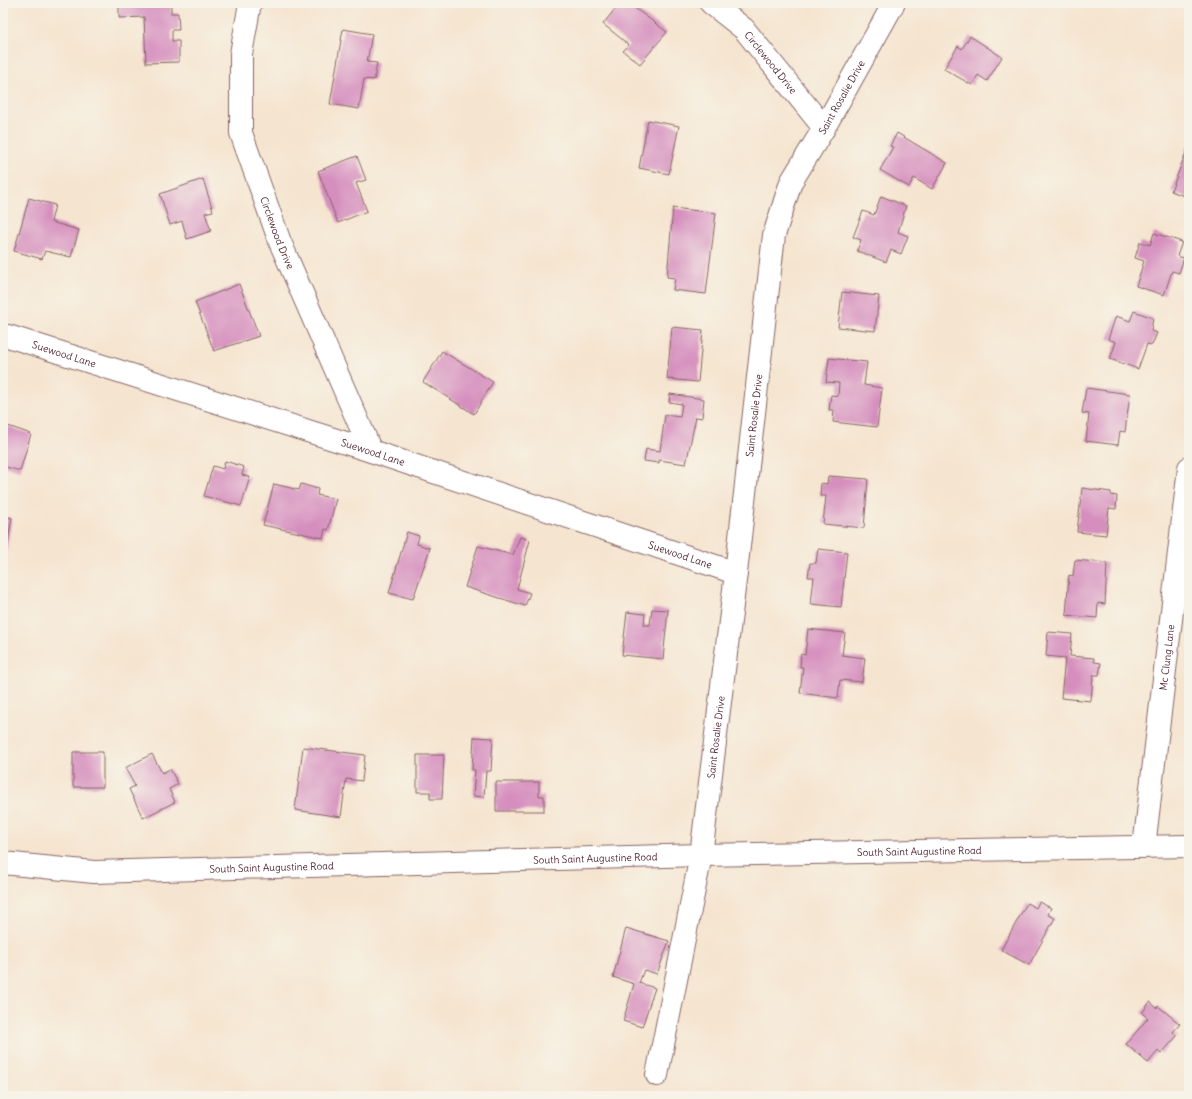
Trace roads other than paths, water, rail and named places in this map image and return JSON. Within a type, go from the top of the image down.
[{"type":"street","name":"Circlewood Drive","points":[[250,3],[240,54],[241,133],[280,242],[371,451]]},
{"type":"street","name":"Circlewood Drive","points":[[711,3],[744,29],[824,128]]},
{"type":"street","name":"Saint Rosalie Drive","points":[[657,1076],[701,855],[736,573],[774,235],[791,182],[824,128],[894,3]]},
{"type":"street","name":"Suewood Lane","points":[[8,336],[371,451],[736,573]]},
{"type":"street","name":"Mc Clung Lane","points":[[1144,847],[1189,468]]},
{"type":"street","name":"South Saint Augustine Road","points":[[3,863],[94,872],[701,855],[1189,846]]}]
